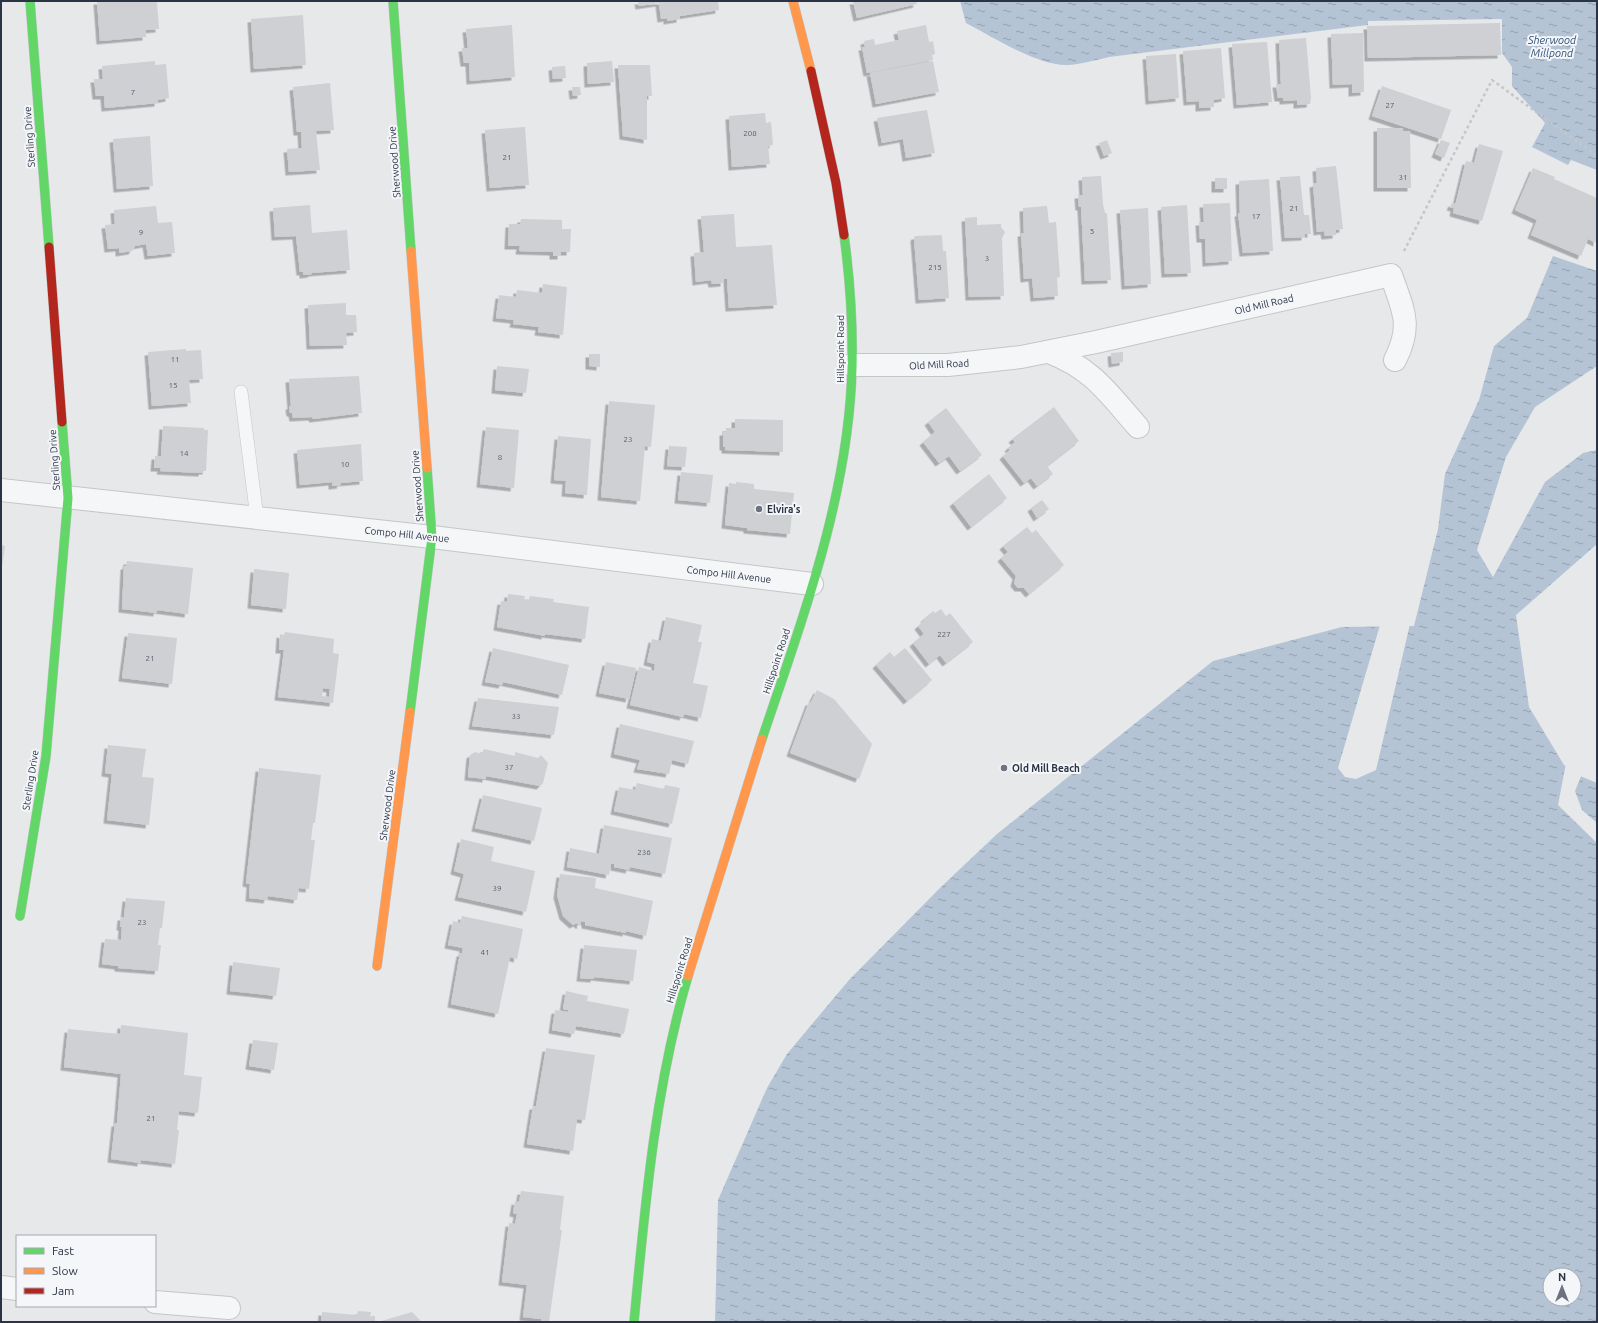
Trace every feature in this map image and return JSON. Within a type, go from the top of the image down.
[{"type":"street","name":"Sterling Drive","points":[[20,916],[46,756],[68,498],[30,1]]},
{"type":"street","name":"Sherwood Drive","points":[[377,966],[432,537],[393,1]]},
{"type":"street","name":"Hillspoint Road","points":[[634,1322],[648,1182],[664,1071],[674,1027],[734,826],[812,584],[843,453],[848,419],[852,365],[851,305],[841,216],[821,109],[793,1]]},
{"type":"street","name":"Old Mill Road","points":[[852,365],[948,365],[1049,352],[1391,275]]},
{"type":"street","points":[[1391,275],[1406,322],[1402,347],[1395,360]]},
{"type":"street","name":"Old Mill Road","points":[[1049,352],[1069,359],[1092,376],[1138,427]]},
{"type":"street","name":"Compo Hill Avenue","points":[[1,490],[432,537],[812,584]]},
{"type":"street","points":[[1,1288],[16,1289]]},
{"type":"street","points":[[156,1302],[229,1308]]},
{"type":"lane","points":[[241,392],[257,518]]},
{"type":"path","points":[[1391,275],[1492,80],[1597,156]]},
{"type":"water","name":"Sherwood Millpond","points":[[960,1],[1597,1],[1597,170],[1571,160],[1568,165],[1532,147],[1545,123],[1512,86],[1512,67],[1502,53],[1502,19],[1368,21],[1368,25],[1109,57],[1069,65],[1044,61],[1030,56],[966,23]]},
{"type":"water","points":[[1553,256],[1597,271],[1597,366],[1535,407],[1506,457],[1477,550],[1493,577],[1545,482],[1583,453],[1597,450],[1597,544],[1516,615],[1529,707],[1564,765],[1580,776],[1597,783],[1597,1322],[715,1322],[718,1200],[767,1088],[787,1054],[849,980],[942,886],[997,834],[1213,661],[1342,627],[1414,626],[1438,529],[1445,474],[1479,400],[1494,346],[1527,318]]},
{"type":"pier","points":[[1410,624],[1376,770],[1356,779],[1345,777],[1338,768],[1380,625]]},
{"type":"pier","points":[[1566,763],[1582,774],[1575,791],[1582,810],[1597,823],[1597,843],[1558,805]]},
{"type":"building","points":[[97,1],[157,2],[159,29],[146,30],[146,37],[100,41]]},
{"type":"building","points":[[638,1],[718,1],[719,10],[680,16],[680,19],[667,21],[667,18],[661,19],[659,3],[639,6]]},
{"type":"building","points":[[853,1],[916,1],[917,4],[857,18]]},
{"type":"building","points":[[303,15],[306,65],[254,69],[251,19]]},
{"type":"building","points":[[1500,23],[1501,55],[1368,58],[1367,26]]},
{"type":"building","points":[[512,25],[515,77],[470,81],[469,63],[464,63],[462,48],[468,48],[466,29]]},
{"type":"building","points":[[926,25],[929,42],[933,41],[935,54],[932,55],[933,60],[867,73],[862,47],[865,47],[864,41],[874,39],[875,45],[899,40],[897,31]]},
{"type":"building","points":[[1363,33],[1364,92],[1352,93],[1352,84],[1333,85],[1331,34]]},
{"type":"building","points":[[1306,38],[1311,98],[1310,104],[1297,105],[1297,100],[1283,101],[1283,98],[1278,98],[1276,84],[1281,84],[1279,40]]},
{"type":"building","points":[[1267,42],[1272,102],[1237,105],[1232,44]]},
{"type":"building","points":[[1221,48],[1225,98],[1214,100],[1214,107],[1199,108],[1199,101],[1187,102],[1183,51]]},
{"type":"building","points":[[1176,54],[1179,98],[1149,101],[1146,56]]},
{"type":"building","points":[[155,61],[155,65],[166,64],[169,98],[158,100],[158,103],[105,108],[104,96],[96,96],[94,79],[103,79],[102,66]]},
{"type":"building","points":[[612,61],[614,82],[588,84],[587,63]]},
{"type":"building","points":[[933,61],[939,92],[876,104],[870,73]]},
{"type":"building","points":[[618,65],[650,65],[652,96],[647,96],[647,140],[623,136]]},
{"type":"building","points":[[565,66],[566,78],[553,79],[552,67]]},
{"type":"building","points":[[330,83],[334,130],[316,131],[320,170],[289,172],[287,149],[302,148],[301,132],[297,132],[293,87]]},
{"type":"building","points":[[1382,86],[1451,110],[1441,139],[1372,116]]},
{"type":"building","points":[[572,87],[580,87],[581,95],[573,96]]},
{"type":"building","points":[[927,110],[935,153],[906,158],[903,139],[882,143],[877,118]]},
{"type":"building","points":[[765,113],[766,123],[771,122],[773,145],[768,146],[770,164],[732,167],[729,116]]},
{"type":"building","points":[[525,127],[529,185],[490,188],[485,130]]},
{"type":"building","points":[[1377,128],[1403,128],[1403,131],[1410,131],[1411,188],[1377,188]]},
{"type":"building","points":[[150,136],[153,186],[117,189],[113,139]]},
{"type":"building","points":[[1107,140],[1112,153],[1104,156],[1099,143]]},
{"type":"building","points":[[1441,140],[1450,143],[1444,158],[1435,154]]},
{"type":"building","points":[[1479,144],[1503,151],[1482,221],[1453,213],[1454,208],[1450,207],[1452,203],[1455,204],[1456,202],[1466,161],[1474,163]]},
{"type":"building","points":[[1336,166],[1343,229],[1336,230],[1336,235],[1325,236],[1324,231],[1317,232],[1313,184],[1317,183],[1316,168]]},
{"type":"building","points":[[1533,168],[1597,198],[1597,243],[1588,239],[1581,256],[1531,235],[1537,220],[1515,210]]},
{"type":"building","points":[[1101,176],[1103,204],[1105,213],[1107,213],[1111,280],[1085,281],[1081,207],[1079,207],[1078,195],[1083,195],[1082,177]]},
{"type":"building","points":[[1300,176],[1304,215],[1309,215],[1311,234],[1305,234],[1305,237],[1285,238],[1280,177]]},
{"type":"building","points":[[1215,178],[1227,178],[1227,189],[1215,189]]},
{"type":"building","points":[[1269,179],[1273,251],[1243,253],[1238,213],[1240,213],[1239,181]]},
{"type":"building","points":[[1230,203],[1232,261],[1206,263],[1205,239],[1200,239],[1199,222],[1204,222],[1203,204]]},
{"type":"building","points":[[310,205],[312,233],[347,230],[350,270],[303,275],[303,272],[300,272],[296,236],[275,237],[273,208]]},
{"type":"building","points":[[1187,205],[1191,273],[1165,274],[1161,207]]},
{"type":"building","points":[[156,206],[158,223],[172,222],[175,253],[148,256],[146,244],[135,246],[132,251],[119,253],[119,248],[108,249],[105,225],[115,224],[114,210]]},
{"type":"building","points":[[1047,206],[1049,223],[1056,222],[1060,277],[1057,278],[1058,296],[1034,298],[1032,278],[1024,279],[1021,233],[1024,233],[1023,208]]},
{"type":"building","points":[[1148,208],[1151,284],[1125,286],[1120,210]]},
{"type":"building","points":[[734,214],[736,247],[772,245],[777,305],[729,308],[727,279],[724,279],[724,283],[712,284],[711,280],[696,282],[694,253],[704,252],[701,216]]},
{"type":"building","points":[[977,217],[977,225],[1001,224],[1001,227],[1005,232],[1002,238],[1004,296],[969,297],[965,218]]},
{"type":"building","points":[[521,219],[562,220],[562,229],[571,229],[570,252],[561,252],[561,256],[553,256],[553,252],[519,251],[520,246],[508,246],[509,224],[520,224]]},
{"type":"building","points":[[942,235],[943,251],[946,251],[949,298],[919,300],[914,238],[915,236]]},
{"type":"building","points":[[543,284],[567,287],[563,335],[538,332],[539,327],[513,324],[514,320],[496,318],[499,295],[516,297],[517,290],[542,293]]},
{"type":"building","points":[[346,303],[346,315],[356,315],[357,332],[346,333],[347,345],[310,346],[308,305]]},
{"type":"building","points":[[186,349],[186,351],[201,350],[203,379],[189,380],[191,403],[152,406],[148,352]]},
{"type":"building","points":[[1123,352],[1123,362],[1112,364],[1111,353]]},
{"type":"building","points":[[589,354],[600,354],[600,367],[589,366]]},
{"type":"building","points":[[497,366],[529,369],[526,393],[495,390]]},
{"type":"building","points":[[359,376],[362,413],[313,419],[312,417],[293,418],[292,413],[290,413],[289,406],[291,406],[289,379]]},
{"type":"building","points":[[609,401],[655,405],[651,447],[645,446],[640,501],[601,497]]},
{"type":"building","points":[[1054,407],[1079,441],[1047,466],[1053,474],[1037,486],[1031,478],[1024,483],[1003,456],[1010,450],[1008,448],[1015,442],[1012,439]]},
{"type":"building","points":[[946,408],[982,455],[960,471],[949,456],[939,463],[923,442],[935,432],[928,422]]},
{"type":"building","points":[[735,419],[783,420],[783,452],[725,450],[725,447],[723,447],[723,432],[726,432],[726,428],[735,428]]},
{"type":"building","points":[[163,426],[204,428],[204,430],[208,430],[206,471],[202,471],[202,473],[160,471],[161,468],[154,468],[155,456],[161,456]]},
{"type":"building","points":[[486,427],[519,430],[514,488],[480,484]]},
{"type":"building","points":[[558,436],[591,439],[587,495],[565,493],[566,481],[554,480]]},
{"type":"building","points":[[361,444],[363,481],[340,483],[341,485],[332,486],[332,482],[300,485],[297,450]]},
{"type":"building","points":[[669,446],[687,447],[685,467],[667,466]]},
{"type":"building","points":[[681,472],[713,475],[710,503],[678,500]]},
{"type":"building","points":[[989,474],[1007,498],[971,527],[953,503]]},
{"type":"building","name":"Elvira's","points":[[736,482],[754,484],[754,489],[794,493],[790,534],[747,530],[747,528],[725,525],[729,483],[736,484]]},
{"type":"building","points":[[1042,500],[1049,509],[1037,518],[1031,508]]},
{"type":"building","points":[[1027,527],[1032,533],[1036,530],[1064,565],[1029,594],[1024,588],[1018,588],[1014,583],[1016,576],[1001,558],[1008,552],[1003,546]]},
{"type":"building","points":[[1,545],[5,546],[2,567],[1,566]]},
{"type":"building","points":[[127,561],[193,568],[188,614],[157,610],[157,613],[122,609],[124,566],[126,566]]},
{"type":"building","points":[[254,569],[289,573],[286,609],[251,605]]},
{"type":"building","points":[[508,594],[525,596],[524,599],[529,600],[530,596],[554,599],[553,602],[589,607],[585,639],[545,634],[545,636],[497,627],[501,601],[507,602]]},
{"type":"building","points":[[941,609],[946,616],[950,613],[973,642],[946,663],[940,655],[929,664],[913,643],[924,634],[918,626],[933,611],[935,613]]},
{"type":"building","points":[[666,617],[702,625],[698,642],[702,642],[693,683],[708,686],[701,718],[684,714],[683,717],[630,705],[639,667],[654,671],[655,664],[647,662],[652,639],[661,641]]},
{"type":"building","points":[[285,632],[334,639],[333,653],[339,654],[333,703],[278,697],[284,650],[279,650],[280,634],[284,635]],"holes":[[[323,688],[330,689],[329,697],[322,696]]]},
{"type":"building","points":[[128,633],[177,638],[172,684],[122,678]]},
{"type":"building","points":[[493,648],[569,665],[562,695],[503,682],[502,685],[485,682]]},
{"type":"building","points":[[905,648],[932,680],[907,701],[876,665],[890,652],[894,657]]},
{"type":"building","points":[[606,662],[636,668],[629,699],[599,693]]},
{"type":"building","points":[[817,690],[834,699],[872,744],[859,779],[790,753],[809,702],[811,702]]},
{"type":"building","points":[[478,698],[559,707],[554,735],[472,726]]},
{"type":"building","points":[[620,724],[694,741],[688,764],[672,760],[669,774],[637,769],[640,760],[614,754]]},
{"type":"building","points":[[108,745],[146,749],[142,777],[154,778],[149,825],[107,820],[112,774],[105,773]]},
{"type":"building","points":[[484,749],[515,756],[515,752],[538,758],[541,755],[548,763],[543,783],[540,786],[486,776],[486,779],[468,777],[470,755],[475,752],[482,754]]},
{"type":"building","points":[[259,768],[321,775],[315,823],[313,823],[311,840],[315,840],[309,889],[299,888],[297,900],[268,896],[267,900],[249,898],[250,884],[246,883]]},
{"type":"building","points":[[637,783],[664,789],[665,785],[680,788],[672,824],[614,811],[619,787],[635,790]]},
{"type":"building","points":[[483,795],[542,808],[534,841],[475,828]]},
{"type":"building","points":[[604,825],[672,838],[665,874],[630,867],[629,870],[614,867],[614,864],[611,864],[609,875],[567,867],[570,848],[599,854]]},
{"type":"building","points":[[461,839],[494,847],[491,861],[535,871],[526,912],[458,897],[464,874],[454,871]]},
{"type":"building","points":[[560,874],[596,878],[595,888],[653,901],[646,936],[626,931],[626,933],[585,925],[585,922],[581,921],[580,926],[577,923],[573,925],[563,916],[557,895]]},
{"type":"building","points":[[126,898],[165,901],[162,928],[160,928],[158,945],[161,945],[158,971],[118,968],[118,966],[102,964],[105,939],[121,940],[121,917],[124,917]]},
{"type":"building","points":[[462,916],[523,929],[517,959],[510,957],[498,1014],[451,1004],[460,953],[462,953],[463,948],[448,945],[453,921],[460,923]]},
{"type":"building","points":[[584,945],[637,950],[633,981],[594,977],[594,979],[580,978]]},
{"type":"building","points":[[233,962],[280,968],[276,996],[230,991]]},
{"type":"building","points":[[566,991],[588,996],[587,1001],[629,1009],[624,1034],[576,1026],[574,1034],[552,1030],[555,1010],[568,1012],[568,1010],[563,1009]]},
{"type":"building","points":[[121,1025],[188,1033],[184,1075],[202,1077],[198,1113],[179,1111],[177,1130],[179,1130],[175,1164],[141,1160],[141,1163],[111,1159],[115,1123],[117,1123],[121,1074],[64,1067],[68,1029],[120,1034]]},
{"type":"building","points":[[253,1040],[278,1043],[274,1070],[249,1066]]},
{"type":"building","points":[[546,1048],[595,1055],[585,1120],[577,1119],[573,1151],[527,1144],[533,1106],[536,1106]]},
{"type":"building","points":[[521,1191],[564,1196],[560,1230],[562,1230],[549,1322],[541,1322],[541,1319],[523,1317],[527,1285],[502,1282],[509,1223],[515,1224],[517,1214],[513,1213],[515,1201],[519,1202]]},
{"type":"building","points":[[358,1311],[371,1312],[370,1316],[375,1316],[375,1322],[321,1322],[322,1312],[357,1315]]},
{"type":"building","points":[[412,1312],[422,1322],[378,1322]]},
{"type":"traffic: fast","points":[[30,1],[49,247]]},
{"type":"traffic: fast","points":[[393,1],[411,251]]},
{"type":"traffic: fast","points":[[762,739],[793,649],[821,556],[833,510],[842,463],[849,416],[852,368],[851,301],[844,235]]},
{"type":"traffic: fast","points":[[20,916],[46,756],[68,498],[62,422]]},
{"type":"traffic: fast","points":[[410,712],[432,537],[427,468]]},
{"type":"traffic: fast","points":[[634,1322],[642,1234],[659,1104],[667,1061],[688,976]]},
{"type":"traffic: slow","points":[[793,1],[811,71]]},
{"type":"traffic: slow","points":[[411,251],[427,468]]},
{"type":"traffic: slow","points":[[377,966],[410,712]]},
{"type":"traffic: slow","points":[[688,976],[762,739]]},
{"type":"traffic: jam","points":[[811,71],[836,183],[844,235]]},
{"type":"traffic: jam","points":[[49,247],[62,422]]},
{"type":"place","name":"Elvira's","points":[[759,509]]},
{"type":"place","name":"Old Mill Beach","points":[[1004,768]]}]
